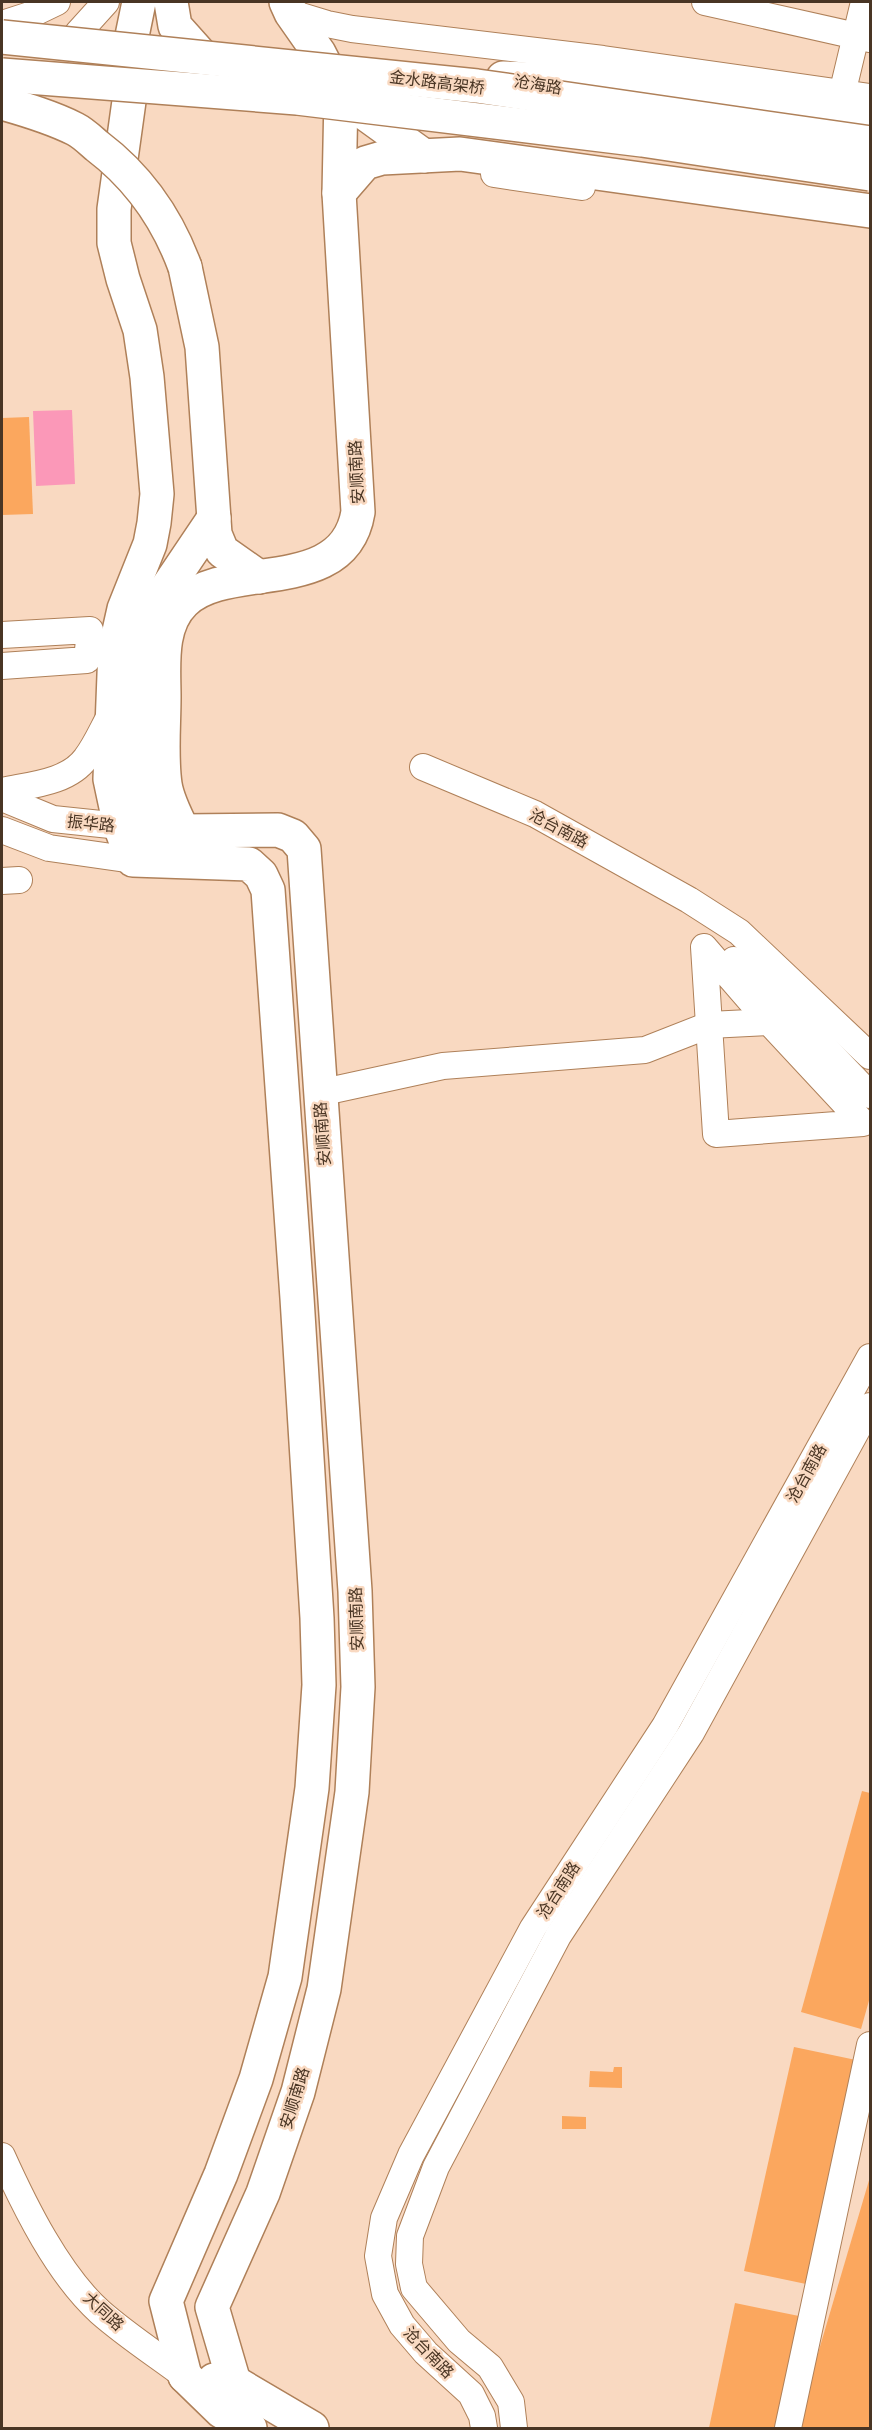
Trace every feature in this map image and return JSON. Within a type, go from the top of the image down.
[{"type":"main road","points":[[140,2],[132,36],[130,94],[114,209],[114,243],[140,330],[147,377],[157,494],[150,544],[124,609],[115,649],[110,779],[120,826],[133,860],[249,864],[261,875],[268,890],[297,1286],[319,1685],[312,1788],[285,1977],[256,2079],[221,2174],[166,2301],[185,2376],[234,2382],[312,2428]]},
{"type":"main road","points":[[171,2],[175,26],[239,96]]},
{"type":"main road","name":"安顺南路","points":[[169,830],[165,784],[164,645],[172,620],[183,602],[200,590],[288,573],[312,566],[329,557],[343,544],[356,524],[358,512],[339,193],[341,96],[319,53],[288,7]]},
{"type":"main road","name":"沧海路","points":[[132,36],[194,49],[319,53],[503,78]]},
{"type":"main road","name":"金水路高架桥","points":[[2,37],[194,49],[477,86],[870,143]]},
{"type":"main road","name":"金水路高架桥","points":[[2,75],[297,98],[642,140],[870,172]]},
{"type":"main road","points":[[503,78],[633,82],[870,118]]},
{"type":"main road","points":[[130,94],[341,96],[424,156]]},
{"type":"main road","points":[[2,103],[37,112],[77,130],[112,157],[142,188],[162,216],[185,267],[202,347],[214,534],[222,551],[259,577]]},
{"type":"main road","points":[[339,193],[365,163],[382,158],[460,154],[870,211]]},
{"type":"main road","points":[[184,863],[169,830],[140,793],[138,781],[141,648],[154,607],[214,518]]},
{"type":"main road","name":"振华路","points":[[120,826],[169,830],[278,830],[293,836]]},
{"type":"main road","name":"安顺南路","points":[[234,2382],[212,2307],[263,2193],[298,2092],[324,1989],[350,1804],[358,1687],[355,1591],[304,849],[293,836]]},
{"type":"main road","name":"大同路","points":[[185,2376],[221,2411],[250,2428]]},
{"type":"street","points":[[2,24],[30,15],[57,2]]},
{"type":"street","points":[[78,33],[106,2]]},
{"type":"street","points":[[705,2],[863,37]]},
{"type":"street","points":[[842,94],[863,37],[864,2]]},
{"type":"street","name":"沧海路","points":[[288,7],[327,24],[352,29],[603,58],[870,97]]},
{"type":"street","points":[[2,28],[132,36]]},
{"type":"street","name":"沧海路","points":[[503,78],[870,136]]},
{"type":"street","points":[[2,87],[130,94]]},
{"type":"street","points":[[341,96],[870,172]]},
{"type":"street","points":[[424,156],[450,166],[529,180],[870,224]]},
{"type":"street","points":[[2,635],[90,630],[87,660],[2,666]]},
{"type":"street","points":[[2,791],[52,780],[71,772],[86,760],[111,713]]},
{"type":"street","name":"沧台南路","points":[[423,767],[535,814],[689,900],[739,932],[870,1056]]},
{"type":"street","name":"振华路","points":[[2,798],[53,819],[120,826]]},
{"type":"street","name":"振华路","points":[[2,830],[48,849],[133,860]]},
{"type":"street","name":"沧台南路","points":[[689,900],[719,946],[799,1021],[870,1095]]},
{"type":"street","points":[[704,947],[769,1022],[863,1123],[716,1134],[709,1024],[704,947]]},
{"type":"street","points":[[319,1093],[443,1066],[645,1050],[709,1024],[769,1022]]},
{"type":"street","name":"沧台南路","points":[[484,2428],[482,2416],[471,2394],[426,2353],[402,2325],[385,2294],[378,2256],[384,2218],[411,2155],[533,1928],[666,1726],[870,1357]]},
{"type":"street","name":"沧台南路","points":[[514,2428],[511,2402],[490,2367],[459,2341],[414,2288],[409,2264],[410,2236],[436,2167],[558,1936],[691,1733],[870,1406]]},
{"type":"street","points":[[788,2428],[870,2045]]},
{"type":"street","name":"大同路","points":[[2,2156],[18,2193],[61,2267],[99,2311],[185,2376]]},
{"type":"shaded area","points":[[72,410],[75,484],[36,486],[33,411]]},
{"type":"building","points":[[29,417],[33,514],[2,515],[2,418]]},
{"type":"building","points":[[862,1791],[870,1793],[870,1997],[861,2029],[801,2012]]},
{"type":"building","points":[[794,2047],[856,2060],[806,2284],[744,2271]]},
{"type":"building","points":[[614,2067],[622,2067],[622,2088],[589,2087],[590,2071],[613,2072]]},
{"type":"building","points":[[562,2116],[586,2117],[586,2129],[562,2129]]},
{"type":"building","points":[[870,2177],[870,2428],[796,2428]]},
{"type":"building","points":[[735,2303],[799,2316],[775,2428],[709,2428]]}]
